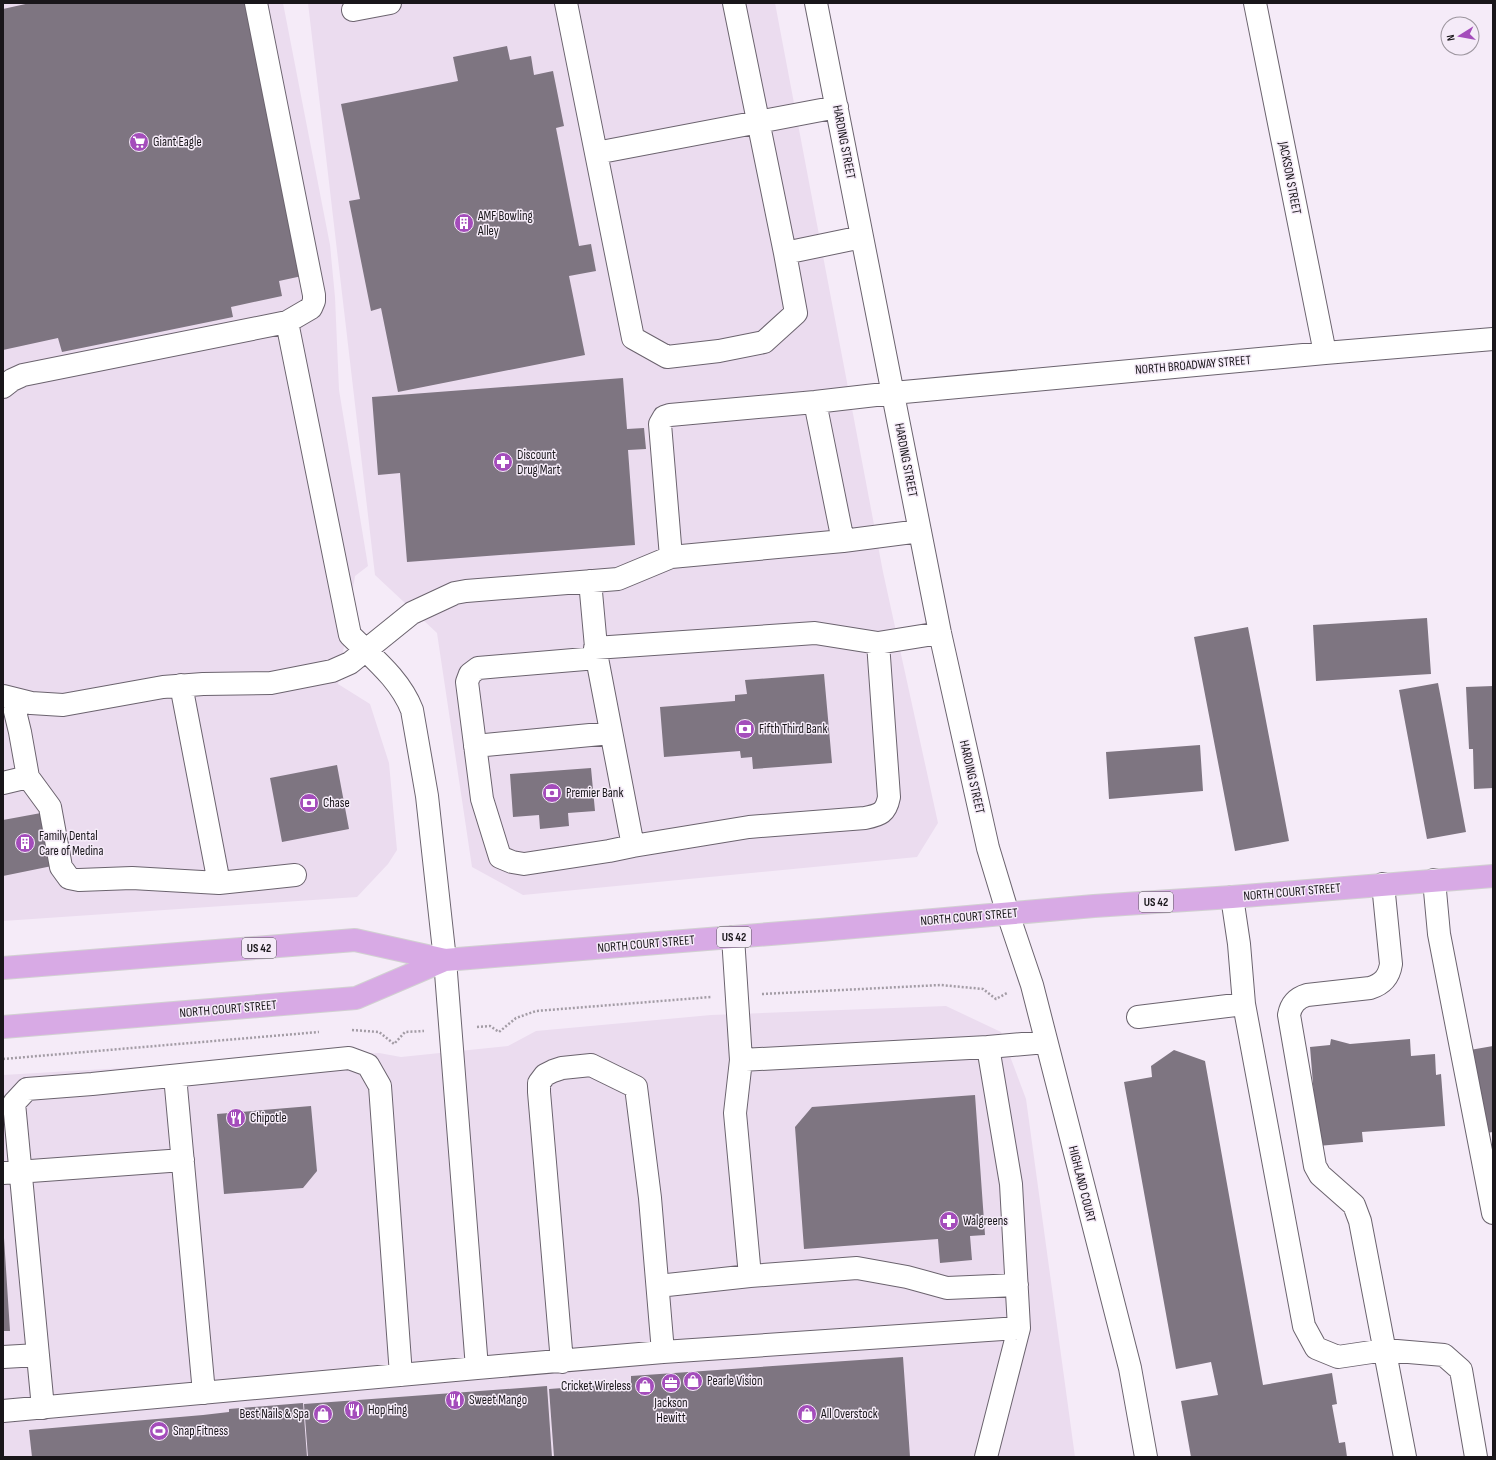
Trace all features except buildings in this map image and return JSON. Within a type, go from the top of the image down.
[{"type":"main road","name":"NORTH COURT STREET","points":[[3,968],[355,940],[444,960],[1094,906],[1232,897],[1493,876]]},
{"type":"main road","name":"NORTH COURT STREET","points":[[3,1028],[356,998],[444,960]]},
{"type":"street","points":[[3,387],[12,380],[23,375],[287,322],[311,308],[314,302],[314,295],[256,3]]},
{"type":"street","points":[[353,10],[390,3]]},
{"type":"street","points":[[566,3],[633,338],[667,357],[719,351],[764,342],[796,313],[734,3]]},
{"type":"street","name":"HARDING STREET","points":[[816,3],[940,633],[988,848],[1008,914]]},
{"type":"street","name":"JACKSON STREET","points":[[1255,3],[1325,353]]},
{"type":"street","points":[[596,153],[837,107]]},
{"type":"street","points":[[785,253],[862,237]]},
{"type":"street","points":[[287,322],[350,635],[399,686],[407,697],[412,710],[427,796],[444,960],[477,1368]]},
{"type":"street","name":"NORTH BROADWAY STREET","points":[[671,557],[660,424],[664,418],[670,415],[1325,353],[1493,339]]},
{"type":"street","points":[[815,402],[843,541]]},
{"type":"street","points":[[7,698],[49,705],[63,705],[182,685],[272,683],[332,671],[350,663],[412,613],[455,593],[618,579],[671,557],[843,541],[920,531]]},
{"type":"street","points":[[590,581],[596,653],[633,846]]},
{"type":"street","points":[[878,643],[889,797],[888,805],[883,812],[876,816],[750,827],[524,864],[512,862],[500,857],[482,798],[467,682],[470,674],[478,668],[596,653],[815,633],[878,643],[940,633]]},
{"type":"street","points":[[182,685],[219,883]]},
{"type":"street","points":[[7,698],[20,732],[28,777],[50,807],[61,866],[69,878],[79,880],[132,878],[219,883],[295,875]]},
{"type":"street","points":[[476,746],[611,733]]},
{"type":"street","points":[[3,783],[28,777]]},
{"type":"street","points":[[1434,880],[1439,934],[1490,1184],[1493,1213]]},
{"type":"street","points":[[1383,884],[1391,964],[1388,976],[1380,984],[1370,988],[1307,995],[1293,1004],[1289,1015],[1315,1166],[1320,1174],[1354,1205],[1360,1221],[1405,1457]]},
{"type":"street","points":[[1232,897],[1239,944],[1244,1004],[1304,1326],[1316,1348],[1338,1357],[1385,1350],[1444,1355],[1461,1370],[1476,1457]]},
{"type":"street","name":"HIGHLAND COURT","points":[[1008,914],[1032,985],[1130,1368],[1146,1457]]},
{"type":"street","points":[[733,937],[741,1060],[735,1113],[750,1276]]},
{"type":"street","points":[[1138,1017],[1244,1004]]},
{"type":"street","points":[[741,1060],[988,1047],[1046,1042]]},
{"type":"street","points":[[986,1457],[1019,1328],[1011,1184],[988,1047]]},
{"type":"street","points":[[43,1408],[38,1355],[12,1172],[14,1103],[27,1089],[92,1084],[349,1058],[368,1064],[380,1086],[401,1375]]},
{"type":"street","points":[[562,1362],[539,1083],[545,1075],[552,1071],[562,1068],[591,1065],[636,1087],[650,1198],[663,1352]]},
{"type":"street","points":[[175,1076],[204,1393]]},
{"type":"street","points":[[12,1172],[183,1160]]},
{"type":"street","points":[[658,1286],[750,1276],[857,1268],[907,1277],[946,1288],[1017,1285]]},
{"type":"street","points":[[3,1411],[663,1352],[1019,1328]]},
{"type":"street","points":[[3,1357],[38,1355]]},
{"type":"path","points":[[345,1031],[379,1032],[394,1044],[406,1032],[490,1026],[499,1032],[516,1018],[536,1011],[736,995],[941,985],[983,989],[996,1000],[1004,994],[1032,985]]},
{"type":"path","points":[[3,1059],[323,1032]]},
{"type":"shaded area","points":[[3,3],[283,3],[330,245],[335,297],[339,390],[368,566],[355,576],[338,684],[370,704],[389,763],[397,850],[388,864],[357,897],[3,921]]},
{"type":"shaded area","points":[[308,3],[775,3],[883,572],[938,823],[917,857],[523,895],[472,867],[437,633],[375,575]]},
{"type":"shaded area","points":[[946,1006],[1001,1032],[1026,1099],[1075,1457],[3,1457],[3,1075],[379,1053],[401,1057],[508,1046],[536,1031],[711,1015]]},
{"type":"place","name":"Giant Eagle","points":[[139,142]]},
{"type":"place","name":"AMF Bowling Alley","points":[[464,223]]},
{"type":"place","name":"Discount Drug Mart","points":[[503,462]]},
{"type":"place","name":"Fifth Third Bank","points":[[745,729]]},
{"type":"place","name":"Premier Bank","points":[[552,793]]},
{"type":"place","name":"Chase","points":[[309,803]]},
{"type":"place","name":"Family Dental Care of Medina","points":[[25,843]]},
{"type":"place","name":"Chipotle","points":[[236,1118]]},
{"type":"place","name":"Walgreens","points":[[949,1221]]},
{"type":"place","name":"Pearle Vision","points":[[693,1381]]},
{"type":"place","name":"Jackson Hewitt","points":[[671,1383]]},
{"type":"place","name":"Cricket Wireless","points":[[645,1386]]},
{"type":"place","name":"Sweet Mango","points":[[455,1400]]},
{"type":"place","name":"Hop Hing","points":[[354,1410]]},
{"type":"place","name":"Best Nails & Spa","points":[[323,1414]]},
{"type":"place","name":"All Overstock","points":[[807,1414]]},
{"type":"place","name":"Snap Fitness","points":[[159,1431]]}]
